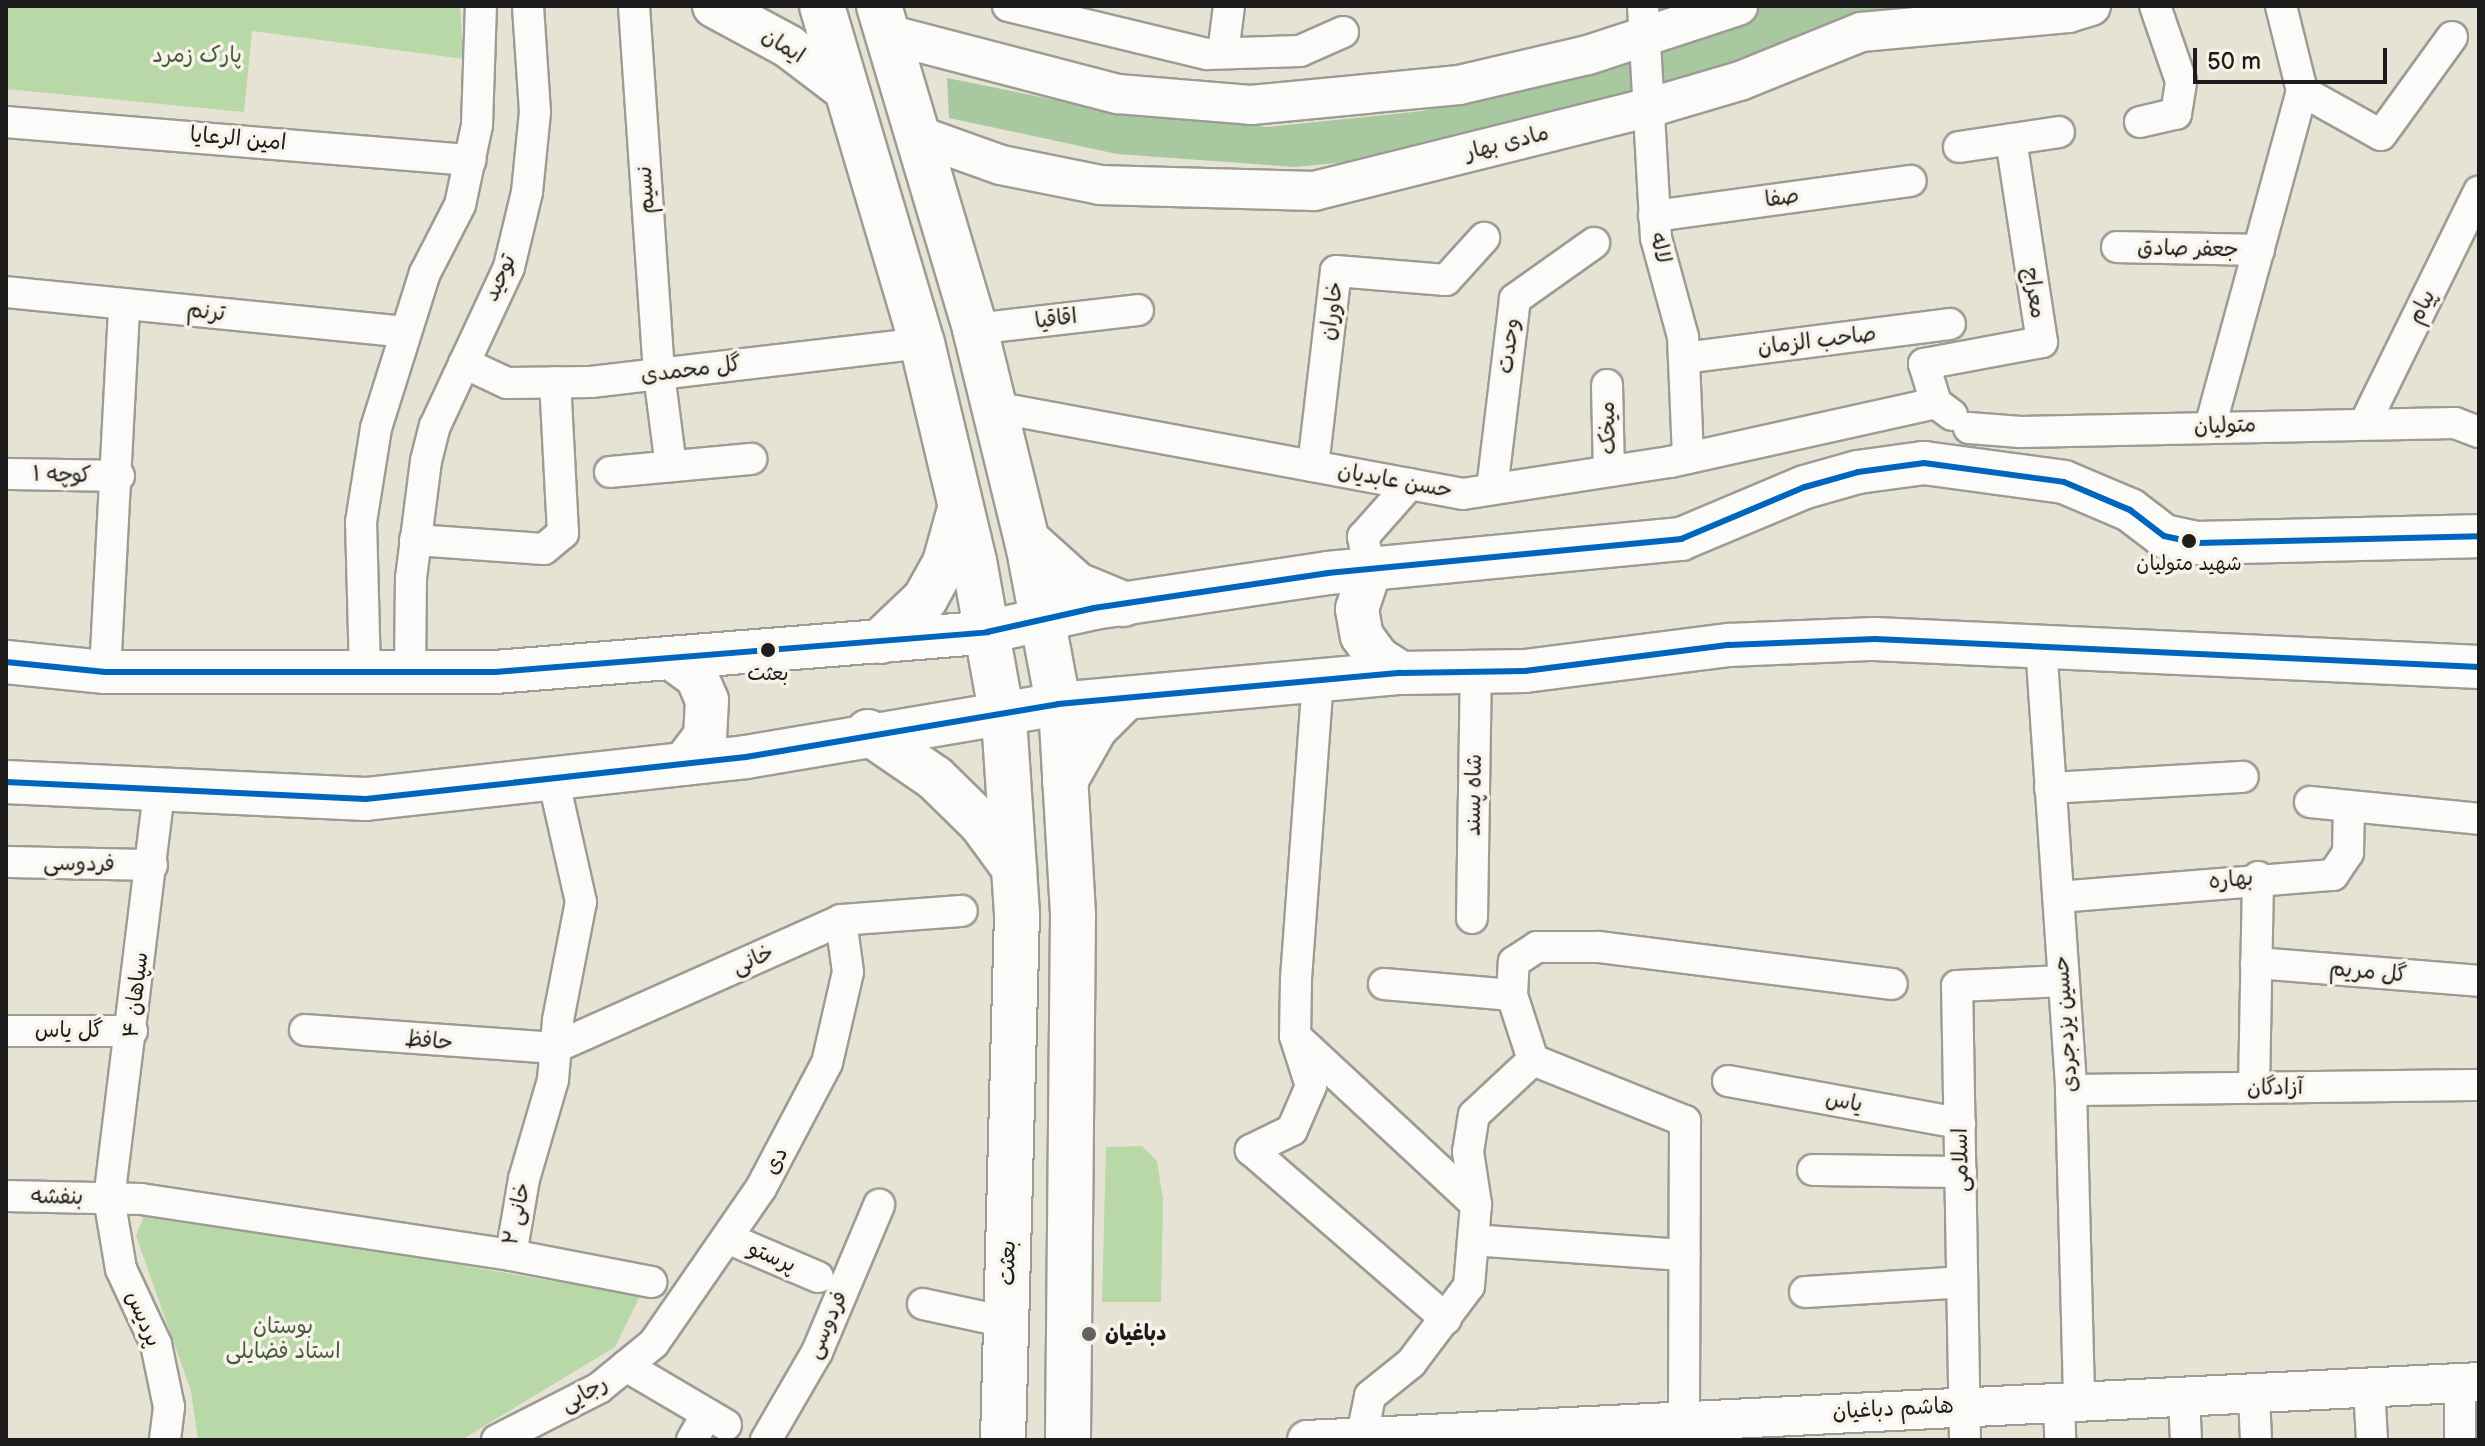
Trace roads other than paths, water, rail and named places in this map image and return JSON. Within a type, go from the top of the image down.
[{"type":"main road","name":"ایمان","points":[[714,6],[788,46],[847,91]]},
{"type":"main road","name":"بعثت","points":[[822,6],[922,343],[961,507],[1001,712],[1014,868],[1003,1440]]},
{"type":"main road","points":[[883,20],[975,329],[1027,540],[1058,704],[1073,915],[1068,1440]]},
{"type":"main road","points":[[6,662],[105,672],[495,672],[987,632],[1043,623],[1123,604],[1370,570],[1681,539],[1805,487],[1858,472],[1924,463],[1968,472],[2064,482],[2130,510],[2164,536],[2198,543],[2479,536]]},
{"type":"main road","points":[[881,641],[925,599],[945,563],[961,507]]},
{"type":"main road","points":[[1027,540],[1077,585],[1123,604]]},
{"type":"main road","points":[[1370,570],[1358,595],[1362,636],[1378,658],[1401,673]]},
{"type":"main road","points":[[6,782],[159,792],[366,799],[684,764],[868,732],[1058,704],[1318,679],[1401,673],[1476,673],[1729,645],[1875,639],[2479,667]]},
{"type":"main road","points":[[671,658],[697,677],[707,700],[705,736],[684,764]]},
{"type":"main road","points":[[1065,781],[1095,728],[1124,699]]},
{"type":"main road","points":[[868,732],[935,778],[981,823],[1014,868]]},
{"type":"street","points":[[365,673],[361,522],[376,428],[425,273],[460,205],[477,125],[481,6]]},
{"type":"street","name":"توحید","points":[[410,672],[415,540],[435,426],[509,267],[527,192],[535,112],[528,6]]},
{"type":"street","name":"نسیم","points":[[634,6],[659,374],[671,466]]},
{"type":"street","points":[[1008,6],[1207,54],[1300,51],[1343,32]]},
{"type":"street","points":[[1223,53],[1229,6]]},
{"type":"street","points":[[883,20],[1118,94],[1251,105],[1459,85],[1646,21],[1738,6]]},
{"type":"street","name":"مادی بهار","points":[[917,135],[1001,165],[1100,185],[1314,191],[1648,108],[1740,81],[1861,32],[2068,13],[2091,6]]},
{"type":"street","points":[[2140,122],[2176,114],[2181,81],[2155,6]]},
{"type":"street","points":[[2210,427],[2302,91],[2281,6]]},
{"type":"street","name":"لاله","points":[[1646,21],[1654,216],[1684,358],[1688,458]]},
{"type":"street","points":[[2302,91],[2381,135],[2452,37]]},
{"type":"street","name":"امین الرعایا","points":[[6,122],[470,160]]},
{"type":"street","points":[[1959,147],[2059,132]]},
{"type":"street","name":"معراج","points":[[1936,403],[1924,364],[2042,342],[2011,139]]},
{"type":"street","name":"صفا","points":[[1654,216],[1911,181]]},
{"type":"street","name":"پیام","points":[[2365,423],[2479,191]]},
{"type":"street","name":"خاوران","points":[[1313,466],[1336,271],[1446,280],[1484,238]]},
{"type":"street","name":"وحدت","points":[[1492,489],[1515,299],[1594,243]]},
{"type":"street","name":"جعفر صادق","points":[[2117,247],[2259,250]]},
{"type":"street","name":"ترنم","points":[[6,292],[405,332]]},
{"type":"street","points":[[105,672],[119,476],[124,304]]},
{"type":"street","name":"اقاقیا","points":[[975,329],[1138,310]]},
{"type":"street","name":"صاحب الزمان","points":[[1684,358],[1950,324]]},
{"type":"street","name":"گل محمدی","points":[[464,363],[507,383],[555,382],[659,374],[922,343]]},
{"type":"street","points":[[415,540],[544,549],[563,533],[555,382]]},
{"type":"street","name":"میخک","points":[[1607,385],[1609,471]]},
{"type":"street","points":[[1936,403],[1969,428],[1968,472]]},
{"type":"street","name":"حسن عابدیان","points":[[994,407],[1463,494],[1688,458],[1936,403]]},
{"type":"street","name":"متولیان","points":[[1969,428],[2021,432],[2455,423],[2479,432]]},
{"type":"street","points":[[610,472],[751,459]]},
{"type":"street","name":"کوچه ۱","points":[[6,474],[119,476]]},
{"type":"street","points":[[1370,570],[1363,537],[1410,484]]},
{"type":"street","name":"حسین یزدجردی","points":[[2041,645],[2071,1090],[2066,1415]]},
{"type":"street","name":"شاه پسند","points":[[1472,918],[1476,673]]},
{"type":"street","points":[[1318,679],[1295,1036],[1311,1086],[1292,1130],[1251,1150],[1446,1319]]},
{"type":"street","points":[[2050,788],[2243,777]]},
{"type":"street","name":"خانی ۲","points":[[109,1198],[511,1255],[524,1179],[553,1080],[554,1048],[581,902],[553,778]]},
{"type":"street","name":"سپاهان ۴","points":[[109,1198],[132,1031],[159,792]]},
{"type":"street","points":[[2310,802],[2479,819]]},
{"type":"street","name":"بهاره","points":[[2058,897],[2258,877],[2333,875],[2348,853],[2349,807]]},
{"type":"street","name":"فردوسی","points":[[6,862],[152,865]]},
{"type":"street","points":[[2254,1088],[2258,877]]},
{"type":"street","name":"خانی","points":[[554,1048],[841,920],[962,911]]},
{"type":"street","name":"دی","points":[[626,1366],[654,1343],[761,1188],[827,1063],[848,972],[841,920]]},
{"type":"street","points":[[1533,1060],[1512,995],[1514,962],[1537,947],[1599,947],[1892,984]]},
{"type":"street","name":"گل مریم","points":[[2256,963],[2479,981]]},
{"type":"street","name":"اسلامی","points":[[1963,1431],[1957,986],[2063,981]]},
{"type":"street","points":[[1384,984],[1512,995]]},
{"type":"street","name":"حافظ","points":[[305,1030],[554,1048]]},
{"type":"street","name":"گل یاس","points":[[6,1031],[132,1031]]},
{"type":"street","points":[[1295,1036],[1476,1204]]},
{"type":"street","points":[[1361,1439],[1370,1396],[1411,1363],[1469,1286],[1476,1204],[1468,1152],[1474,1115],[1533,1060]]},
{"type":"street","points":[[1533,1060],[1685,1121],[1684,1420]]},
{"type":"street","name":"یاس","points":[[1728,1081],[1960,1123]]},
{"type":"street","name":"آزادگان","points":[[2071,1090],[2479,1085]]},
{"type":"street","points":[[1813,1170],[1961,1172]]},
{"type":"street","name":"بنفشه","points":[[6,1196],[109,1198]]},
{"type":"street","name":"پردیس","points":[[109,1198],[121,1269],[156,1344],[169,1407],[165,1440]]},
{"type":"street","name":"فردوسی","points":[[766,1440],[817,1352],[879,1205]]},
{"type":"street","name":"پرستو","points":[[727,1238],[818,1277]]},
{"type":"street","points":[[1473,1240],[1684,1255]]},
{"type":"street","points":[[511,1255],[651,1282]]},
{"type":"street","points":[[1805,1292],[1962,1282]]},
{"type":"street","points":[[923,1304],[1006,1322]]},
{"type":"street","points":[[626,1366],[708,1426]]},
{"type":"street","name":"رجایی","points":[[497,1440],[599,1388],[626,1366]]},
{"type":"street","points":[[2460,1440],[2470,1382]]},
{"type":"street","name":"هاشم دباغیان","points":[[1307,1440],[1684,1420],[1963,1431],[2184,1399],[2470,1382]]},
{"type":"street","points":[[2369,1388],[2372,1440]]},
{"type":"street","points":[[2254,1396],[2256,1440]]},
{"type":"street","points":[[2184,1399],[2186,1440]]},
{"type":"place","name":"شهید متولیان","points":[[2189,541]]},
{"type":"place","name":"بعثت","points":[[768,650]]},
{"type":"place","name":"دباغیان","points":[[1089,1334]]},
{"type":"park label","name":"پارک زمرد","points":[[197,56]]},
{"type":"park label","name":"بوستان استاد فضایلی","points":[[283,1338]]}]
